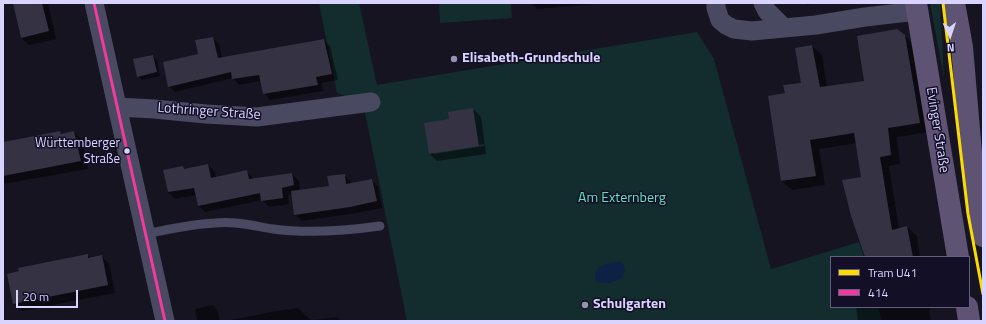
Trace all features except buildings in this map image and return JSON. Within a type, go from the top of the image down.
[{"type":"main road","name":"Evinger Straße","points":[[954,3],[962,47],[971,153],[983,236]]},
{"type":"main road","name":"Evinger Straße","points":[[916,7],[958,256]]},
{"type":"main road","points":[[967,308],[969,321]]},
{"type":"street","points":[[94,3],[165,321]]},
{"type":"street","points":[[716,3],[720,20],[734,29],[752,31],[816,26],[916,7]]},
{"type":"street","points":[[763,3],[767,11],[784,28]]},
{"type":"street","name":"Lothringer Straße","points":[[118,107],[154,108],[206,114],[256,117],[371,102]]},
{"type":"lane","points":[[146,234],[216,222],[250,224],[273,229],[315,232],[380,226]]},
{"type":"green space","name":"Am Externberg","points":[[319,3],[359,3],[377,85],[697,32],[714,59],[771,269],[859,242],[864,256],[830,256],[830,308],[878,308],[882,321],[407,321],[363,103],[337,93]]},
{"type":"green space","points":[[439,3],[511,3],[512,18],[440,23]]},
{"type":"green space","points":[[930,3],[940,3],[944,78]]},
{"type":"water","points":[[613,262],[621,262],[624,266],[625,271],[622,278],[606,283],[596,281],[595,277],[597,270],[602,266]]},
{"type":"tram line","name":"U41","points":[[943,3],[968,214],[983,294]]},
{"type":"transit line","name":"414","points":[[94,3],[165,321]]},
{"type":"place","name":"Elisabeth-Grundschule","points":[[454,59]]},
{"type":"place","name":"Württemberger Straße","points":[[127,151]]},
{"type":"place","name":"Schulgarten","points":[[585,305]]}]
